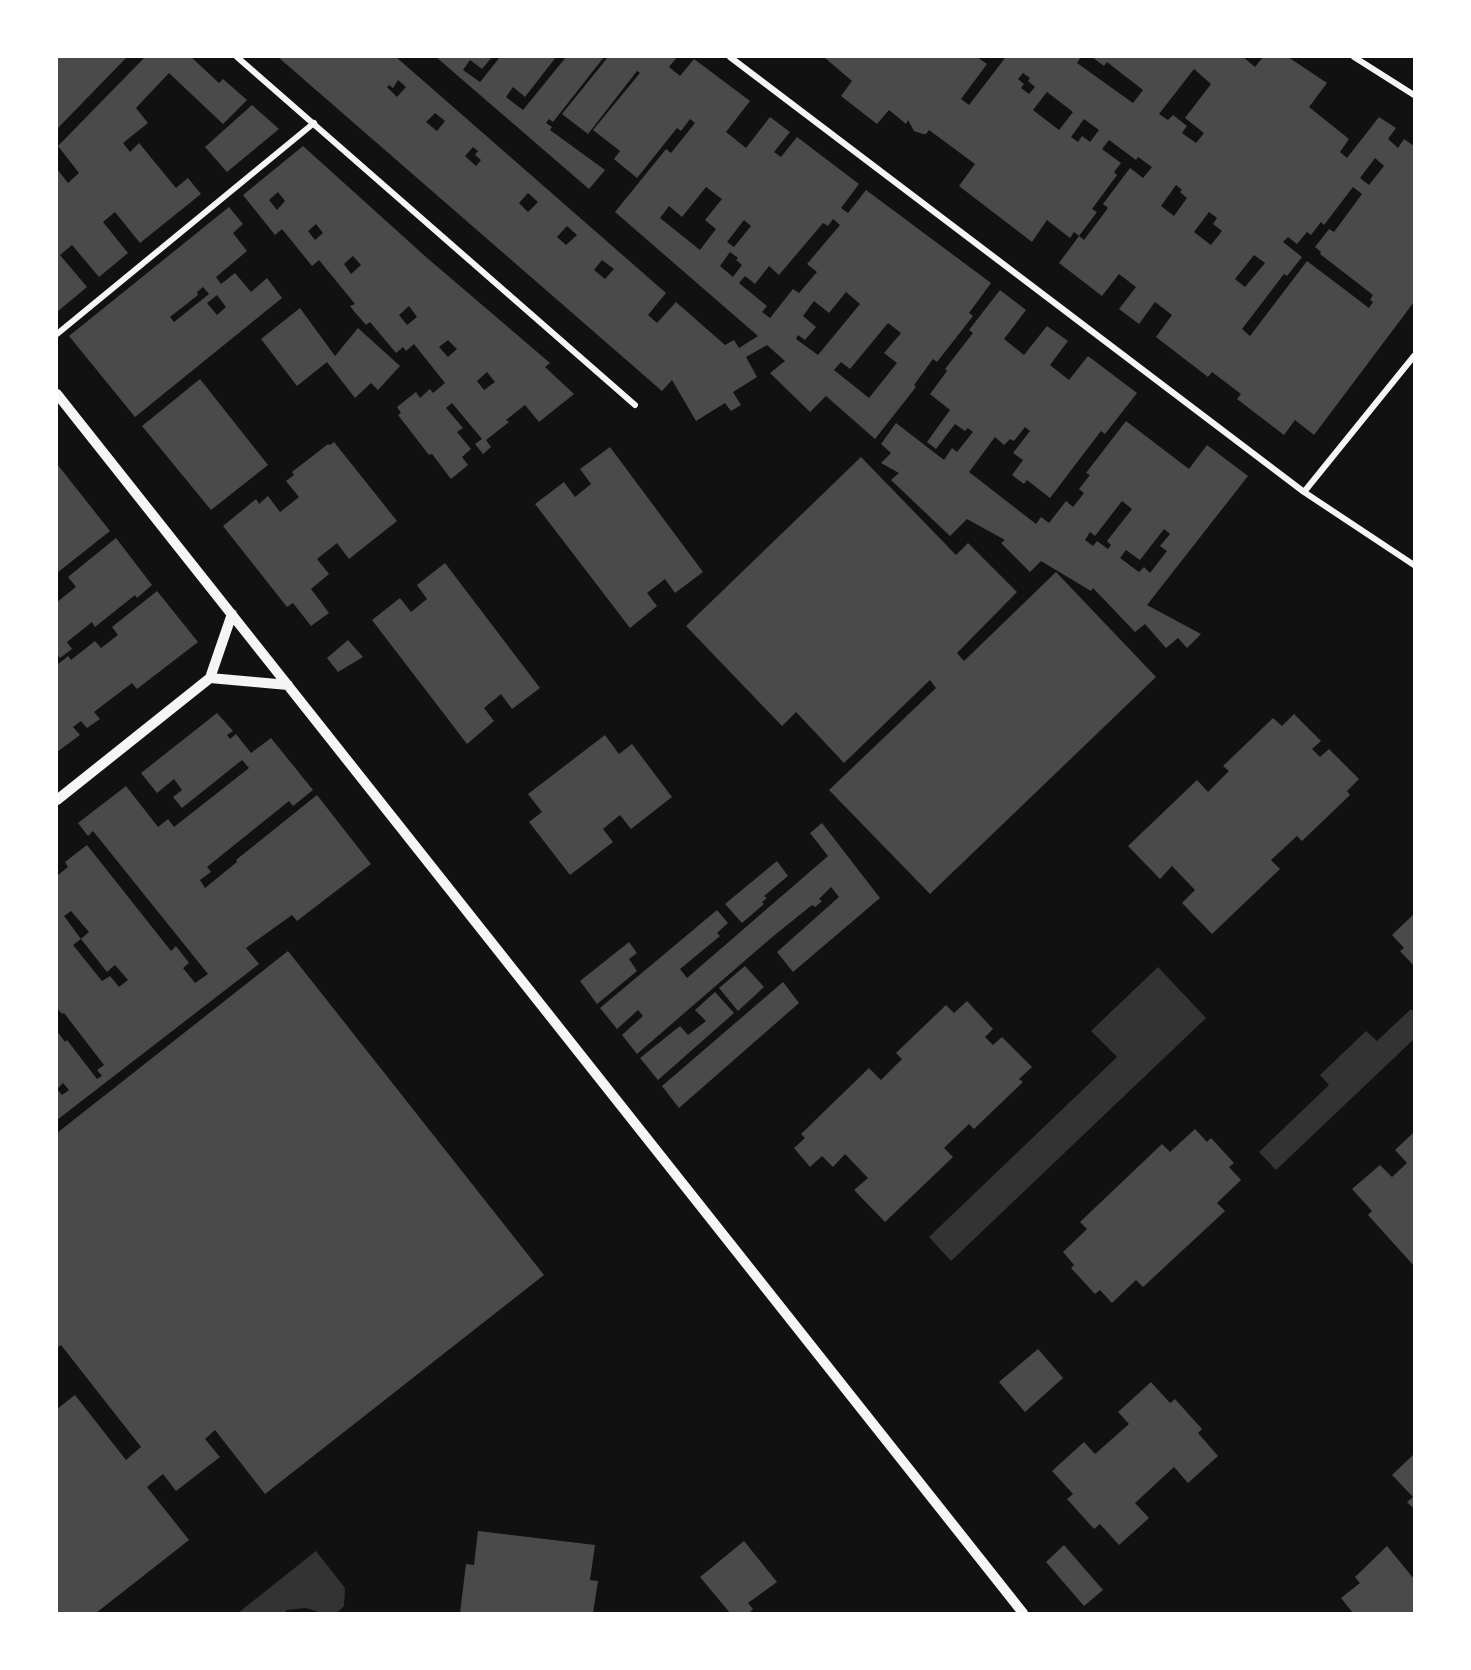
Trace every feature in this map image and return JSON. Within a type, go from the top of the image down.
[{"type":"street","points":[[237,57],[635,405]]},
{"type":"street","points":[[730,57],[1304,492],[1414,565]]},
{"type":"street","points":[[1354,57],[1414,95]]},
{"type":"street","points":[[57,334],[314,123]]},
{"type":"street","points":[[1304,492],[1414,356]]},
{"type":"street","points":[[57,394],[1023,1613]]},
{"type":"street","points":[[57,800],[210,678],[232,614]]},
{"type":"street","points":[[210,678],[288,685]]},
{"type":"shaded area","points":[[1158,967],[1206,1018],[951,1261],[929,1237],[1117,1057],[1091,1031]]},
{"type":"shaded area","points":[[1411,1009],[1414,1012],[1414,1039],[1276,1170],[1259,1152],[1329,1085],[1320,1075],[1366,1031],[1377,1041]]},
{"type":"shaded area","points":[[316,1551],[345,1588],[344,1606],[338,1612],[321,1613],[306,1608],[287,1610],[284,1613],[238,1613]]},
{"type":"building","points":[[57,57],[127,57],[57,129]]},
{"type":"building","points":[[145,57],[191,57],[219,83],[223,79],[247,100],[223,124],[169,73],[136,108],[148,123],[123,143],[130,152],[139,143],[176,188],[188,178],[201,194],[140,243],[115,212],[103,222],[128,253],[99,277],[72,245],[60,255],[87,287],[57,312],[57,169],[68,183],[79,173],[58,146]]},
{"type":"building","points":[[278,57],[396,57],[666,293],[648,315],[657,323],[676,302],[725,345],[734,340],[739,348],[758,336],[615,212],[666,149],[671,153],[695,123],[690,119],[681,131],[677,128],[637,178],[614,159],[620,151],[593,130],[640,73],[637,71],[588,134],[562,114],[608,57],[677,57],[669,67],[680,76],[694,59],[750,101],[726,132],[746,148],[770,117],[790,132],[774,152],[781,157],[797,137],[859,184],[841,208],[848,213],[866,190],[991,283],[969,313],[973,316],[937,362],[933,359],[914,385],[916,387],[875,439],[826,396],[810,412],[770,373],[785,361],[767,345],[746,357],[757,377],[733,392],[741,405],[731,411],[725,403],[696,421],[672,380],[662,391]],"holes":[[[398,80],[406,87],[397,97],[387,87],[389,85],[393,88]],[[435,113],[445,121],[437,131],[426,122]],[[473,147],[478,151],[475,155],[481,160],[476,166],[465,156]],[[706,187],[722,199],[705,220],[716,229],[700,250],[660,218],[669,206],[682,217]],[[528,193],[538,202],[528,212],[519,203]],[[833,219],[840,225],[807,264],[817,272],[799,293],[793,289],[770,318],[762,312],[767,306],[739,283],[745,276],[755,284],[769,266],[779,275],[823,223],[828,226]],[[744,220],[751,226],[734,247],[727,242]],[[567,226],[577,235],[566,245],[557,237]],[[730,252],[738,258],[736,260],[742,265],[733,277],[720,266]],[[602,260],[614,269],[605,279],[594,270]],[[846,292],[860,304],[818,355],[796,339],[798,335],[805,340],[816,327],[803,316],[814,301],[829,313]],[[888,323],[901,333],[884,353],[897,363],[869,398],[834,370],[841,362],[850,369]]]},
{"type":"building","points":[[436,57],[492,57],[482,69],[470,60],[463,70],[480,82],[500,57],[556,57],[525,97],[513,87],[506,97],[523,110],[566,57],[604,57],[553,122],[549,119],[546,123],[552,127],[550,130],[605,170],[589,189]]},
{"type":"building","points":[[824,57],[977,57],[987,64],[961,99],[969,105],[1005,58],[1003,57],[1081,57],[1077,63],[1133,103],[1143,90],[1107,62],[1104,66],[1092,57],[1243,57],[1255,67],[1263,57],[1288,57],[1327,83],[1309,107],[1349,139],[1340,152],[1347,158],[1379,117],[1396,128],[1388,139],[1398,148],[1404,139],[1414,146],[1414,302],[1314,435],[1295,420],[1284,435],[1237,399],[1241,394],[1212,372],[1208,377],[1156,337],[1172,315],[1155,302],[1139,324],[1119,309],[1136,287],[1119,274],[1102,296],[1059,263],[1079,236],[1074,232],[1070,238],[1047,220],[1032,242],[959,186],[975,164],[929,130],[926,134],[914,131],[908,120],[906,124],[889,110],[877,124],[841,96],[852,81]],"holes":[[[1194,69],[1211,84],[1185,118],[1204,133],[1196,143],[1182,133],[1187,126],[1173,115],[1168,120],[1159,114]],[[1023,73],[1030,78],[1028,81],[1035,87],[1029,94],[1021,88],[1024,84],[1018,79]],[[1047,92],[1073,112],[1059,130],[1033,110]],[[1084,119],[1099,130],[1090,142],[1082,136],[1078,142],[1071,137]],[[1109,140],[1136,160],[1138,157],[1152,167],[1143,178],[1130,168],[1103,204],[1108,208],[1084,240],[1079,236],[1097,212],[1092,209],[1117,175],[1114,172],[1121,163],[1102,149]],[[1375,158],[1384,166],[1369,185],[1360,178]],[[1176,185],[1187,198],[1174,216],[1161,206]],[[1353,187],[1362,194],[1334,232],[1329,229],[1315,247],[1321,252],[1320,254],[1373,295],[1370,300],[1373,302],[1369,308],[1307,261],[1250,336],[1242,329],[1284,274],[1287,276],[1302,257],[1283,242],[1288,237],[1297,244],[1307,232],[1311,235],[1321,222],[1324,225]],[[1209,212],[1217,218],[1213,224],[1222,231],[1211,245],[1194,232]],[[1254,255],[1265,263],[1245,287],[1235,279]]]},
{"type":"building","points":[[252,105],[279,129],[227,172],[205,147]]},
{"type":"building","points":[[303,146],[426,257],[550,363],[545,367],[574,394],[539,422],[525,405],[506,420],[509,422],[486,440],[491,447],[483,454],[475,444],[482,439],[452,403],[446,408],[463,428],[457,432],[471,449],[462,457],[468,465],[451,479],[398,415],[401,413],[397,407],[416,392],[420,398],[430,389],[433,393],[445,383],[414,344],[406,351],[403,347],[396,353],[370,322],[366,325],[353,310],[350,306],[355,304],[319,260],[312,266],[282,229],[275,235],[243,195]],"holes":[[[278,192],[285,201],[277,210],[269,200]],[[316,224],[323,233],[315,240],[308,231]],[[353,256],[361,265],[351,274],[344,264]],[[409,306],[417,317],[407,325],[399,315]],[[448,340],[457,349],[448,357],[439,347]],[[487,372],[495,382],[484,390],[477,381]]]},
{"type":"building","points":[[229,207],[243,224],[233,233],[247,251],[216,277],[221,284],[235,273],[251,292],[267,278],[282,298],[135,417],[69,336]],"holes":[[[203,287],[209,294],[174,322],[170,317],[198,295],[197,292]],[[217,295],[226,307],[217,315],[207,303]]]},
{"type":"building","points":[[1000,290],[1026,310],[1004,339],[1024,355],[1047,326],[1068,341],[1050,365],[1069,380],[1088,356],[1137,393],[1105,434],[1101,431],[1050,498],[1027,480],[1024,484],[1012,475],[1023,460],[1013,453],[1030,431],[1025,427],[1014,441],[1010,439],[1004,445],[995,437],[969,472],[1036,524],[1041,517],[1049,523],[1066,501],[1073,507],[1084,493],[1079,489],[1090,475],[1086,473],[1126,421],[1189,469],[1207,445],[1248,476],[1147,605],[1201,634],[1187,648],[1178,638],[1166,648],[1145,624],[1135,632],[1093,588],[1091,591],[1041,561],[1030,572],[1001,543],[1005,540],[967,519],[950,536],[891,480],[899,473],[881,463],[891,453],[881,444],[896,423],[944,460],[952,448],[957,452],[973,432],[968,428],[965,431],[955,424],[936,449],[927,442],[950,410],[930,394],[947,371],[945,369],[973,333],[969,330]],"holes":[[[1122,501],[1132,509],[1107,541],[1111,545],[1108,549],[1097,541],[1093,546],[1085,540],[1090,532],[1095,536]],[[1164,529],[1170,534],[1160,546],[1167,551],[1150,573],[1144,567],[1139,572],[1120,558],[1126,550],[1140,560]]]},
{"type":"building","points":[[300,308],[335,356],[358,328],[400,366],[378,390],[371,383],[355,398],[327,362],[297,386],[261,339]]},
{"type":"building","points":[[200,379],[268,465],[211,510],[142,426]]},
{"type":"building","points":[[334,442],[397,521],[349,559],[337,543],[317,559],[329,574],[311,589],[329,613],[311,626],[293,603],[287,607],[223,526],[256,499],[259,504],[268,496],[280,512],[299,497],[286,481],[294,475],[292,472],[328,444]]},
{"type":"building","points":[[610,447],[703,572],[675,593],[665,579],[647,593],[657,606],[630,628],[535,504],[564,482],[575,497],[591,484],[580,469]]},
{"type":"building","points":[[861,457],[956,555],[968,543],[1017,592],[957,653],[964,661],[1056,572],[1156,677],[930,894],[829,790],[936,688],[930,680],[844,763],[796,712],[782,726],[686,626]]},
{"type":"building","points":[[57,464],[110,531],[57,573]]},
{"type":"building","points":[[116,538],[152,585],[137,598],[135,595],[95,627],[92,622],[67,642],[72,649],[60,658],[57,654],[57,602],[76,587],[68,577]]},
{"type":"building","points":[[445,563],[540,688],[512,709],[501,694],[484,708],[494,721],[467,744],[372,620],[400,598],[411,612],[427,599],[417,585]]},
{"type":"building","points":[[157,591],[198,642],[137,689],[132,683],[94,712],[100,719],[87,728],[81,721],[73,727],[80,735],[57,752],[57,665],[68,656],[71,660],[95,641],[101,648],[118,635],[112,627]]},
{"type":"building","points":[[348,640],[363,657],[338,672],[327,658]]},
{"type":"building","points":[[217,713],[233,731],[227,735],[230,739],[236,734],[251,753],[271,738],[313,790],[293,806],[289,801],[207,867],[211,872],[200,880],[205,888],[317,795],[371,864],[297,921],[292,915],[246,948],[259,964],[57,1120],[57,1089],[57,1031],[65,1042],[67,1040],[97,1079],[102,1076],[97,1070],[104,1065],[64,1013],[62,1014],[57,1008],[57,876],[68,867],[65,862],[87,845],[171,951],[176,946],[189,963],[183,968],[195,983],[208,974],[93,831],[88,836],[78,823],[126,786],[158,827],[168,819],[174,827],[249,768],[242,760],[182,808],[173,797],[182,790],[174,779],[157,793],[141,773]],"holes":[[[71,911],[89,932],[81,939],[64,916]],[[81,939],[107,972],[115,965],[128,980],[119,987],[110,976],[102,981],[73,945]],[[63,1083],[69,1090],[62,1095],[57,1089]]]},
{"type":"building","points":[[1294,714],[1321,741],[1312,749],[1320,757],[1329,749],[1359,779],[1347,791],[1350,795],[1302,841],[1297,836],[1271,860],[1280,869],[1212,934],[1182,903],[1195,890],[1172,866],[1160,879],[1128,846],[1197,780],[1208,792],[1229,771],[1223,766],[1273,718],[1282,726]]},
{"type":"building","points":[[605,735],[619,754],[632,744],[672,797],[631,829],[620,815],[603,829],[613,842],[570,875],[529,822],[542,812],[528,794]]},
{"type":"building","points":[[822,823],[880,898],[793,972],[777,952],[839,897],[831,887],[819,899],[822,901],[815,907],[812,905],[771,938],[637,1054],[622,1035],[643,1016],[638,1010],[617,1029],[600,1008],[717,910],[728,923],[717,933],[720,936],[680,969],[687,978],[828,856],[810,833]]},
{"type":"building","points":[[777,861],[788,876],[764,896],[767,898],[762,902],[764,904],[742,923],[725,904]]},
{"type":"building","points":[[1414,914],[1414,966],[1400,951],[1404,948],[1392,935]]},
{"type":"building","points":[[629,942],[637,953],[629,959],[637,971],[597,1004],[580,981]]},
{"type":"building","points":[[288,951],[544,1275],[265,1494],[215,1430],[205,1439],[220,1457],[176,1491],[163,1474],[147,1487],[189,1540],[96,1613],[57,1613],[57,1409],[75,1395],[126,1460],[141,1447],[61,1345],[57,1348],[57,1133]]},
{"type":"building","points":[[745,966],[764,987],[738,1011],[719,988]]},
{"type":"building","points":[[783,982],[799,1003],[679,1108],[662,1086]]},
{"type":"building","points":[[715,992],[734,1013],[658,1080],[640,1058],[680,1026],[688,1035],[706,1021],[695,1010]]},
{"type":"building","points":[[967,1001],[993,1029],[985,1037],[993,1045],[1002,1037],[1032,1067],[1019,1079],[1023,1082],[974,1129],[969,1124],[944,1148],[953,1157],[885,1222],[854,1190],[868,1178],[845,1154],[833,1167],[822,1156],[810,1167],[794,1148],[805,1138],[801,1134],[869,1068],[881,1080],[902,1059],[896,1053],[946,1005],[954,1013]]},
{"type":"building","points":[[1195,1129],[1207,1142],[1211,1138],[1234,1163],[1229,1167],[1241,1180],[1217,1203],[1225,1211],[1143,1287],[1136,1280],[1112,1303],[1100,1290],[1095,1294],[1071,1268],[1074,1265],[1063,1252],[1087,1229],[1080,1222],[1162,1144],[1170,1152]]},
{"type":"building","points":[[1414,1132],[1414,1266],[1368,1215],[1372,1211],[1352,1189],[1380,1165],[1392,1177],[1407,1163],[1395,1150]]},
{"type":"building","points":[[1038,1349],[1063,1378],[1025,1412],[999,1382]]},
{"type":"building","points":[[1151,1382],[1170,1403],[1175,1399],[1202,1429],[1198,1433],[1218,1456],[1188,1483],[1174,1467],[1135,1503],[1149,1518],[1119,1545],[1100,1524],[1094,1529],[1067,1499],[1073,1494],[1052,1471],[1084,1442],[1095,1454],[1129,1424],[1118,1412]]},
{"type":"building","points":[[1414,1454],[1414,1509],[1407,1502],[1413,1497],[1392,1475]]},
{"type":"building","points":[[478,1531],[595,1545],[590,1580],[598,1581],[593,1613],[460,1613],[466,1564],[474,1565]]},
{"type":"building","points":[[744,1541],[777,1582],[748,1603],[753,1609],[749,1613],[730,1613],[700,1577]]},
{"type":"building","points":[[1064,1545],[1103,1590],[1084,1606],[1046,1562]]},
{"type":"building","points":[[1387,1546],[1414,1579],[1414,1613],[1353,1613],[1341,1598],[1360,1583],[1355,1577]]}]
